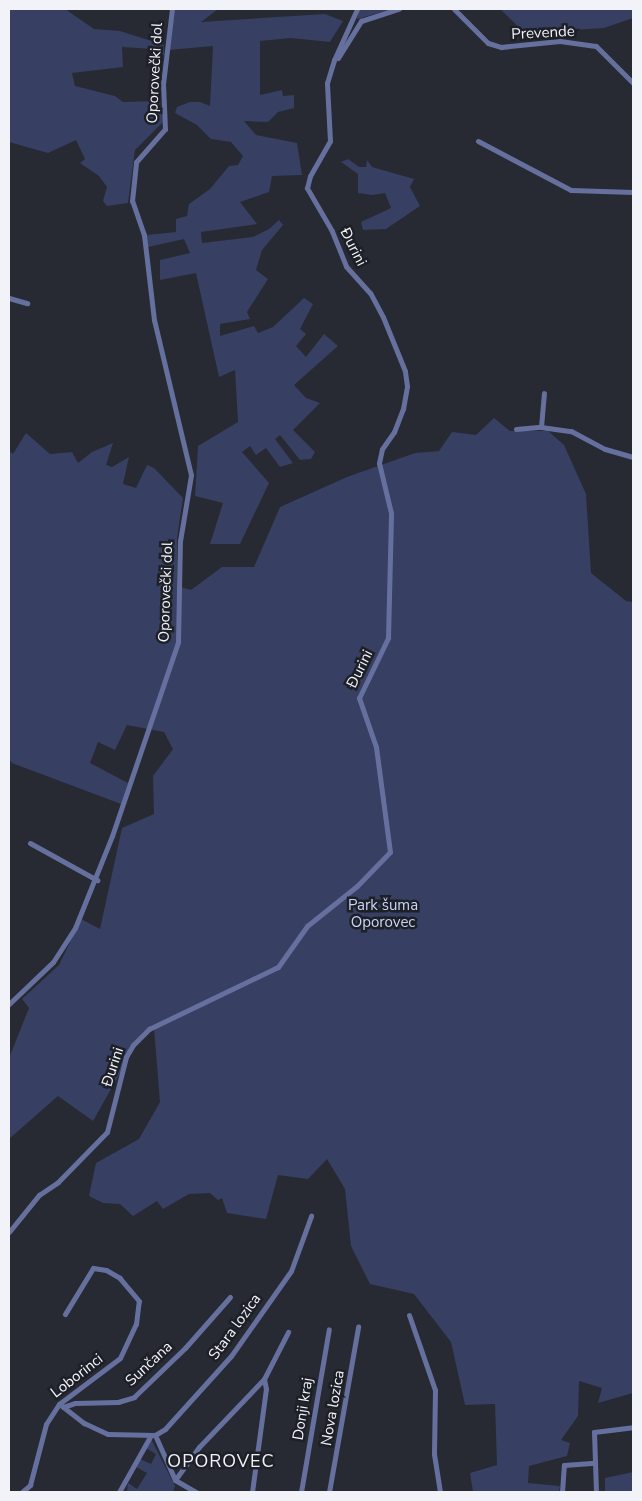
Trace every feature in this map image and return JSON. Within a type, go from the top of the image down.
[{"type":"street","name":"Oporovečki dol","points":[[9,1004],[64,949],[97,880],[132,773],[171,672],[178,642],[180,541],[191,475],[154,320],[144,235],[132,201],[136,162],[165,129],[163,84],[172,9]]},
{"type":"street","name":"Đurini","points":[[9,1232],[39,1195],[58,1182],[107,1132],[126,1058],[133,1045],[149,1028],[278,967],[308,926],[357,886],[390,852],[376,747],[359,698],[388,638],[391,513],[379,463],[382,449],[394,432],[403,409],[407,386],[405,370],[383,317],[370,293],[346,266],[332,231],[307,188],[310,176],[330,141],[328,83],[333,64],[357,9]]},
{"type":"street","points":[[333,64],[361,21],[399,9]]},
{"type":"street","name":"Prevende","points":[[454,9],[488,42],[500,47],[560,41],[596,46],[611,57],[633,83]]},
{"type":"street","points":[[478,141],[493,152],[571,190],[633,192]]},
{"type":"street","points":[[9,298],[27,303]]},
{"type":"street","points":[[541,427],[544,393]]},
{"type":"street","points":[[516,428],[541,427],[570,432],[605,449],[633,457]]},
{"type":"street","points":[[30,843],[97,880]]},
{"type":"street","name":"Stara lozica","points":[[153,1435],[165,1429],[231,1356],[291,1271],[311,1216]]},
{"type":"street","name":"Loborinci","points":[[22,1492],[30,1485],[46,1424],[61,1406],[120,1358],[136,1324],[139,1301],[120,1278],[106,1270],[93,1268],[65,1314]]},
{"type":"street","name":"Sunčana","points":[[61,1406],[75,1403],[118,1402],[134,1397],[185,1348],[230,1297]]},
{"type":"street","points":[[409,1315],[435,1390],[434,1454],[440,1492]]},
{"type":"street","name":"Nova lozica","points":[[329,1492],[358,1327]]},
{"type":"street","name":"Donji kraj","points":[[301,1492],[329,1329]]},
{"type":"street","points":[[175,1480],[199,1447],[264,1379],[288,1332]]},
{"type":"street","points":[[252,1492],[266,1389],[264,1379]]},
{"type":"street","points":[[61,1406],[84,1423],[108,1434],[153,1435]]},
{"type":"street","points":[[596,1492],[594,1432],[633,1427]]},
{"type":"street","points":[[153,1435],[175,1480],[196,1492]]},
{"type":"street","points":[[119,1492],[153,1435]]},
{"type":"street","points":[[562,1492],[564,1465],[595,1464]]},
{"type":"green space","points":[[9,9],[65,9],[94,29],[120,31],[164,45],[164,55],[158,55],[154,49],[122,47],[123,67],[72,73],[75,86],[115,96],[123,102],[159,101],[163,122],[135,150],[128,203],[107,206],[103,201],[107,187],[99,176],[80,163],[85,159],[76,140],[48,153],[9,142]]},
{"type":"green space","points":[[172,9],[218,9],[201,22],[325,14],[343,21],[330,42],[291,38],[260,41],[260,95],[282,90],[283,96],[294,95],[294,108],[278,112],[268,122],[244,121],[256,135],[297,143],[302,175],[272,176],[269,192],[240,202],[257,224],[201,232],[202,243],[253,237],[269,229],[279,220],[283,225],[262,250],[256,270],[268,279],[247,312],[250,319],[220,324],[220,336],[254,326],[258,333],[273,327],[304,298],[313,304],[300,329],[306,334],[296,346],[306,357],[324,334],[338,346],[294,385],[306,398],[320,403],[293,430],[315,452],[311,459],[300,460],[280,435],[275,439],[293,463],[280,467],[266,448],[256,455],[250,446],[242,452],[269,483],[240,544],[210,544],[223,503],[195,496],[198,446],[238,422],[235,370],[219,377],[196,273],[160,280],[160,260],[190,253],[184,239],[148,247],[147,235],[176,232],[176,219],[187,216],[189,204],[210,189],[229,166],[238,165],[243,156],[231,142],[211,139],[197,125],[175,113],[177,107],[190,102],[200,102],[210,106],[213,46],[169,50]]},
{"type":"green space","points":[[359,9],[393,9],[357,19]]},
{"type":"green space","points":[[500,9],[633,9],[633,18],[604,28],[525,33]]},
{"type":"green space","points":[[348,159],[359,167],[366,167],[367,160],[372,167],[414,179],[410,187],[420,206],[386,229],[363,230],[361,222],[391,208],[385,193],[373,195],[358,193],[358,174],[341,162]]},
{"type":"green space","name":"Park šuma Oporovec","points":[[494,418],[510,431],[548,431],[564,445],[586,494],[591,573],[626,601],[633,602],[633,1393],[598,1403],[602,1388],[579,1381],[578,1416],[561,1440],[570,1443],[567,1456],[529,1466],[528,1483],[560,1486],[559,1492],[473,1492],[470,1473],[497,1465],[495,1404],[465,1405],[451,1342],[414,1294],[370,1284],[351,1246],[345,1189],[327,1159],[308,1179],[278,1175],[266,1219],[227,1213],[222,1198],[218,1200],[210,1193],[189,1194],[163,1209],[157,1201],[133,1216],[120,1204],[103,1203],[89,1196],[96,1163],[139,1139],[160,1102],[154,1028],[137,1043],[93,1121],[58,1096],[9,1139],[9,1058],[29,1008],[22,999],[59,965],[81,919],[100,929],[122,828],[154,814],[153,776],[173,749],[164,732],[127,725],[115,750],[98,742],[90,763],[128,783],[121,804],[12,763],[9,759],[9,451],[13,454],[26,433],[50,454],[72,452],[78,463],[92,452],[113,443],[106,465],[112,467],[129,457],[123,484],[136,488],[147,465],[154,468],[183,498],[177,538],[177,586],[191,590],[222,567],[254,567],[280,507],[347,477],[415,453],[439,451],[452,432],[476,435]]},
{"type":"green space","points":[[151,1439],[175,1486],[173,1492],[127,1492],[128,1483],[137,1489],[147,1473],[136,1467],[140,1459],[151,1464],[156,1454],[146,1448]]},
{"type":"green space","points":[[633,1472],[633,1492],[605,1492],[605,1478]]},
{"type":"district","name":"OPOROVEC","points":[[221,1461]]}]
